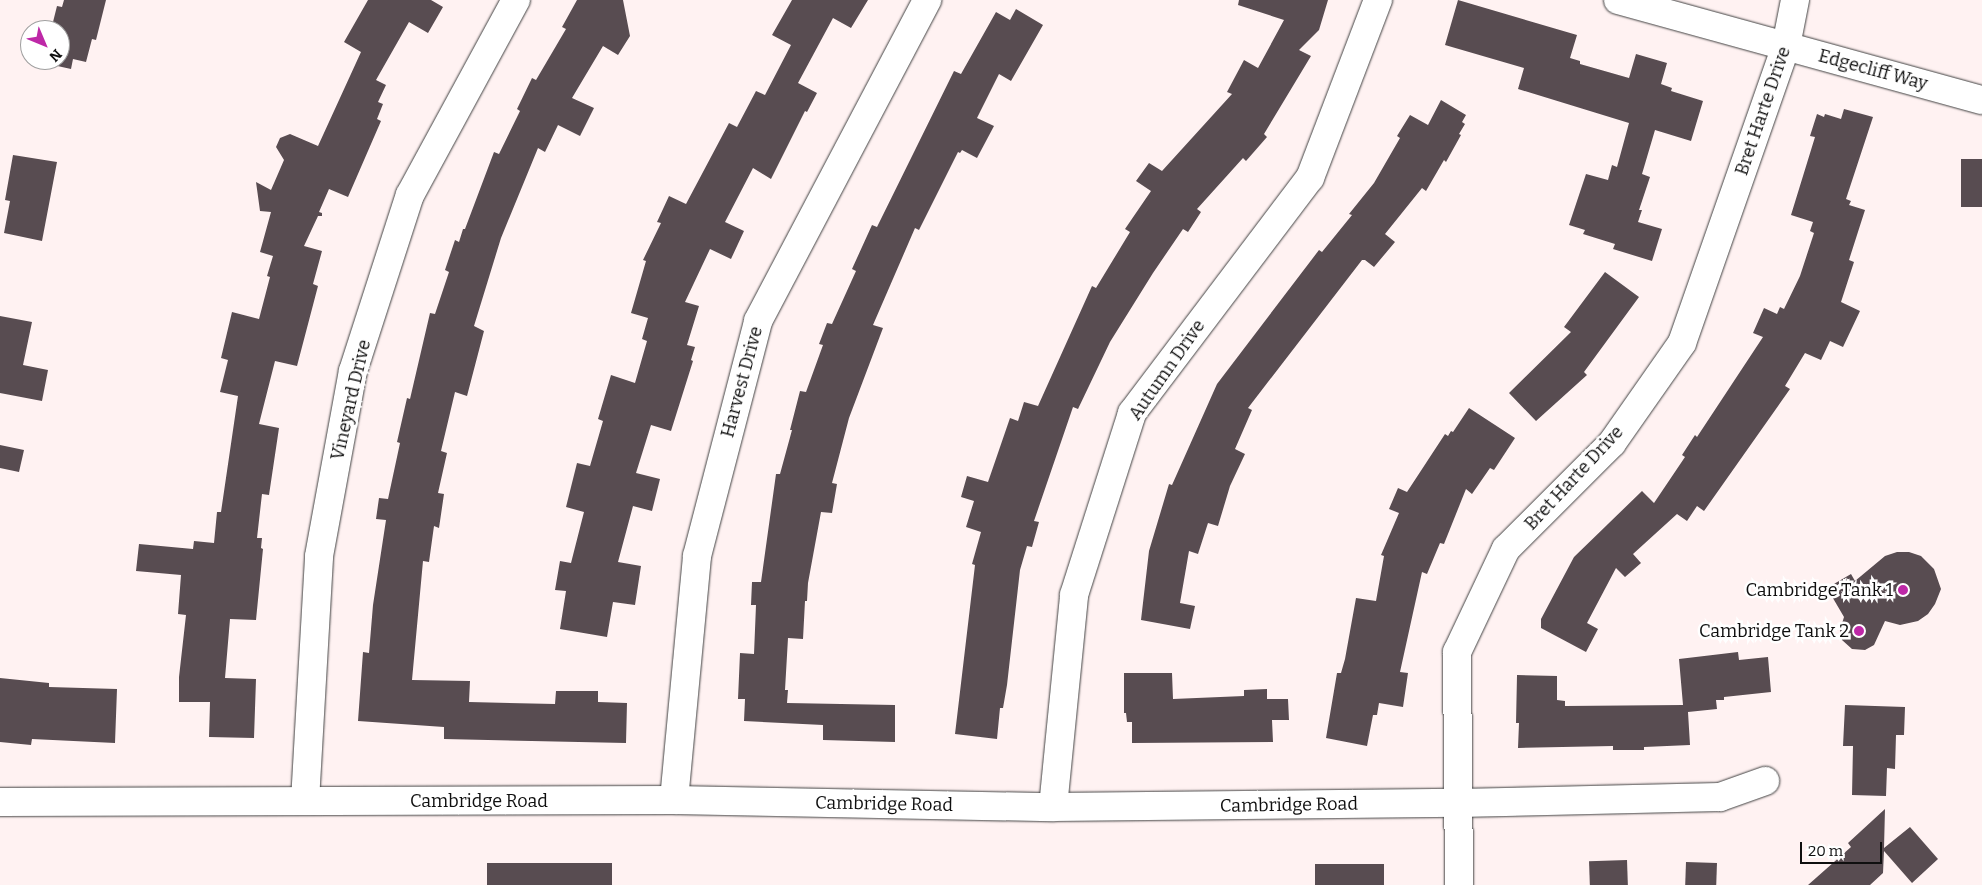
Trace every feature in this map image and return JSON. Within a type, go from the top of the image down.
[{"type":"street","name":"Vineyard Drive","points":[[305,801],[320,556],[353,371],[410,195],[516,0]]},
{"type":"street","name":"Harvest Drive","points":[[674,800],[697,556],[758,321],[927,0]]},
{"type":"street","name":"Autumn Drive","points":[[1053,808],[1074,595],[1132,413],[1310,178],[1378,0]]},
{"type":"street","name":"Edgecliff Way","points":[[1618,0],[1982,100]]},
{"type":"street","name":"Bret Harte Drive","points":[[1459,885],[1457,652],[1506,549],[1612,443],[1682,343],[1786,46],[1795,0]]},
{"type":"street","name":"Cambridge Road","points":[[0,802],[674,800],[1053,808],[1458,803],[1720,797],[1765,782]]},
{"type":"building","points":[[64,0],[106,0],[96,40],[92,39],[86,62],[73,59],[71,69],[70,20],[54,20],[57,6],[62,7]]},
{"type":"building","points":[[368,0],[431,0],[443,7],[428,33],[409,22],[376,80],[386,85],[378,102],[383,104],[377,119],[381,121],[348,197],[329,189],[319,212],[322,213],[322,216],[318,216],[304,246],[322,251],[313,284],[318,286],[297,366],[275,361],[259,424],[279,428],[269,495],[262,494],[257,538],[262,538],[261,548],[263,549],[256,620],[230,619],[225,678],[256,679],[254,738],[209,737],[210,702],[179,702],[179,677],[186,615],[178,614],[181,575],[136,571],[139,544],[193,549],[194,541],[214,543],[217,512],[221,512],[238,396],[220,392],[228,360],[221,358],[232,312],[259,319],[270,277],[267,276],[273,256],[260,252],[271,212],[260,211],[256,182],[271,190],[284,160],[276,147],[280,138],[290,134],[318,146],[361,52],[344,42]]},
{"type":"building","points":[[577,0],[623,0],[630,36],[618,55],[603,46],[572,98],[594,108],[580,136],[558,125],[545,152],[538,148],[501,238],[474,326],[484,331],[467,396],[455,392],[441,451],[447,453],[438,493],[444,494],[439,528],[434,526],[429,562],[423,561],[412,680],[470,681],[469,702],[555,704],[556,691],[598,691],[598,702],[627,703],[626,743],[444,739],[444,727],[358,721],[363,652],[369,653],[373,605],[386,520],[376,519],[379,498],[388,499],[400,443],[397,442],[407,398],[410,399],[430,313],[435,314],[449,272],[445,270],[455,240],[459,242],[463,229],[465,229],[494,152],[499,154],[520,111],[517,109],[532,78],[536,80],[566,29],[562,27]]},
{"type":"building","points":[[792,0],[868,0],[851,28],[833,18],[798,83],[817,93],[807,112],[805,111],[771,179],[753,168],[725,222],[744,231],[731,259],[710,249],[685,302],[699,306],[687,345],[695,347],[691,360],[693,361],[671,431],[651,425],[636,473],[660,479],[652,511],[633,506],[618,562],[641,566],[635,605],[613,602],[607,637],[560,629],[566,591],[555,590],[560,561],[571,563],[584,512],[566,507],[577,463],[590,466],[603,421],[598,419],[611,375],[635,383],[647,341],[642,339],[648,318],[631,313],[646,261],[643,260],[661,223],[657,222],[669,196],[686,204],[729,123],[737,127],[756,91],[765,95],[791,45],[772,35]]},
{"type":"building","points":[[1239,0],[1328,0],[1319,30],[1299,50],[1311,56],[1264,134],[1267,137],[1246,161],[1243,158],[1197,209],[1201,212],[1188,232],[1183,229],[1110,342],[1078,409],[1073,407],[1034,521],[1039,522],[1032,547],[1027,546],[1020,570],[1007,685],[1003,708],[1000,708],[997,739],[955,734],[975,565],[972,564],[981,532],[966,527],[974,501],[961,497],[967,476],[988,482],[1010,418],[1018,421],[1024,402],[1038,406],[1092,286],[1096,288],[1130,232],[1125,229],[1151,191],[1136,181],[1149,163],[1162,171],[1232,94],[1227,92],[1244,60],[1258,68],[1284,20],[1238,5]]},
{"type":"building","points":[[1458,0],[1577,35],[1570,58],[1580,61],[1580,64],[1629,78],[1636,54],[1667,63],[1661,84],[1672,88],[1671,91],[1703,101],[1691,141],[1655,130],[1642,174],[1650,177],[1639,210],[1642,210],[1638,222],[1662,229],[1652,261],[1613,249],[1615,244],[1583,234],[1585,230],[1569,225],[1586,174],[1608,180],[1612,165],[1617,167],[1629,123],[1518,89],[1524,68],[1445,45]]},
{"type":"building","points":[[1016,9],[1043,25],[1011,81],[999,74],[977,118],[994,126],[977,158],[962,150],[960,153],[958,152],[919,230],[915,228],[873,325],[883,328],[849,418],[832,483],[837,484],[832,513],[821,512],[808,583],[807,601],[805,601],[803,639],[788,638],[785,690],[788,690],[787,703],[895,705],[895,742],[823,740],[823,725],[744,721],[745,699],[738,699],[740,653],[754,654],[756,605],[751,605],[752,582],[761,582],[776,474],[780,474],[800,391],[806,392],[823,345],[819,344],[827,323],[832,324],[856,271],[852,269],[872,225],[877,227],[954,71],[961,74],[996,12],[1010,20]]},
{"type":"building","points":[[1441,100],[1466,115],[1462,122],[1465,124],[1459,134],[1461,135],[1446,162],[1444,160],[1426,191],[1422,188],[1385,234],[1395,242],[1374,267],[1365,260],[1362,260],[1248,408],[1252,410],[1235,449],[1245,454],[1230,486],[1218,526],[1208,523],[1198,554],[1189,551],[1180,603],[1195,606],[1190,629],[1141,620],[1149,551],[1169,484],[1172,485],[1217,384],[1319,250],[1322,252],[1352,215],[1349,214],[1374,183],[1400,138],[1397,136],[1410,115],[1428,125]]},
{"type":"building","points":[[1844,109],[1873,117],[1846,199],[1851,201],[1849,205],[1865,210],[1849,260],[1854,262],[1841,302],[1860,311],[1843,347],[1830,341],[1821,360],[1805,353],[1785,386],[1790,389],[1704,511],[1697,506],[1687,521],[1677,514],[1633,554],[1641,563],[1625,577],[1616,568],[1587,623],[1598,629],[1586,652],[1541,628],[1541,619],[1574,557],[1642,491],[1654,503],[1685,457],[1682,455],[1695,435],[1697,437],[1763,337],[1753,333],[1764,308],[1777,314],[1780,307],[1784,309],[1800,276],[1814,233],[1810,231],[1813,222],[1791,215],[1815,137],[1810,136],[1817,114],[1824,117],[1825,114],[1841,119]]},
{"type":"building","points":[[13,155],[57,162],[42,241],[4,233],[10,201],[5,200]]},
{"type":"building","points":[[1961,159],[1982,159],[1982,207],[1961,207]]},
{"type":"building","points":[[1605,272],[1639,297],[1584,372],[1587,375],[1536,421],[1509,393],[1571,332],[1564,327]]},
{"type":"building","points":[[0,316],[32,322],[23,365],[48,370],[42,401],[0,393]]},
{"type":"building","points":[[1469,408],[1515,438],[1494,470],[1490,468],[1472,494],[1466,489],[1444,544],[1440,543],[1427,574],[1422,572],[1400,672],[1408,673],[1403,707],[1379,703],[1377,715],[1373,715],[1367,746],[1326,738],[1337,673],[1341,673],[1345,659],[1356,598],[1376,601],[1384,556],[1381,555],[1399,513],[1389,509],[1398,488],[1407,492],[1445,434],[1448,436],[1451,431],[1453,432]]},
{"type":"building","points":[[0,445],[24,450],[19,472],[0,468]]},
{"type":"building","name":"Cambridge Tank 1","points":[[1897,552],[1909,552],[1921,556],[1934,569],[1941,589],[1935,604],[1928,614],[1918,621],[1900,625],[1885,621],[1874,645],[1865,650],[1852,649],[1842,640],[1840,630],[1844,617],[1827,588],[1851,574],[1855,581],[1885,556]]},
{"type":"building","points":[[1738,652],[1739,660],[1768,657],[1771,692],[1724,697],[1724,700],[1716,700],[1717,709],[1688,712],[1690,745],[1644,747],[1644,750],[1613,750],[1613,746],[1518,748],[1519,723],[1516,723],[1517,675],[1557,676],[1557,700],[1565,701],[1565,706],[1683,705],[1679,659]]},
{"type":"building","points":[[1124,673],[1172,673],[1173,699],[1244,696],[1244,690],[1267,689],[1267,699],[1288,699],[1289,720],[1272,720],[1273,742],[1132,743],[1132,722],[1127,722],[1126,713],[1124,713]]},
{"type":"building","points":[[0,678],[49,683],[49,687],[117,689],[115,743],[32,739],[31,745],[0,742]]},
{"type":"building","points":[[1845,705],[1905,707],[1904,735],[1896,735],[1895,769],[1887,768],[1886,796],[1852,795],[1853,746],[1843,746]]},
{"type":"building","points":[[1885,809],[1884,848],[1910,827],[1938,859],[1912,883],[1884,851],[1883,873],[1870,885],[1808,885],[1851,847],[1848,843]]},
{"type":"building","points":[[1627,860],[1628,885],[1590,885],[1589,861]]},
{"type":"building","points":[[1686,862],[1717,863],[1716,885],[1685,885]]},
{"type":"building","points":[[487,863],[612,863],[612,885],[487,885]]},
{"type":"building","points":[[1315,864],[1384,864],[1384,885],[1315,885]]},
{"type":"place","name":"Cambridge Tank 1","points":[[1903,590]]},
{"type":"place","name":"Cambridge Tank 2","points":[[1859,631]]}]
